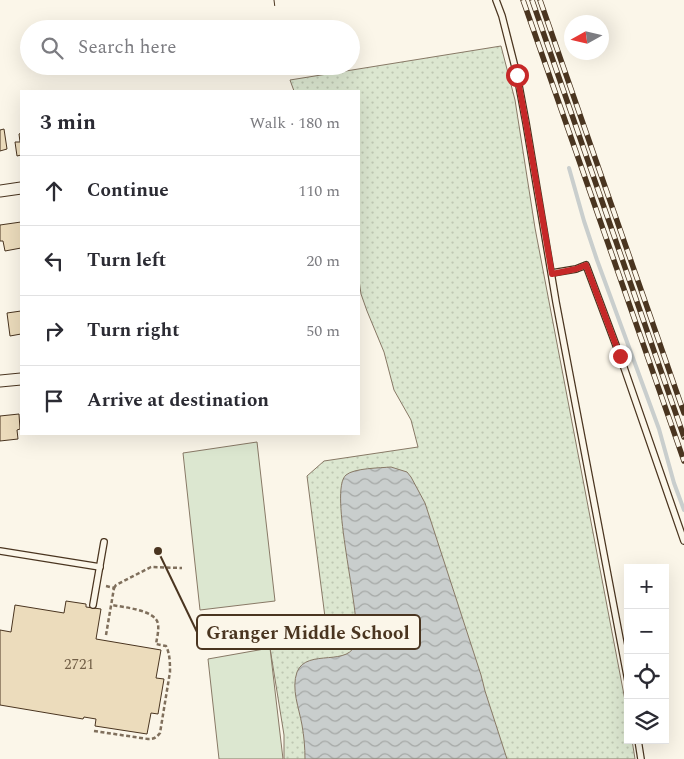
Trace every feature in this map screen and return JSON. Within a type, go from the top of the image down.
[{"type":"street","points":[[0,190],[20,188]]},
{"type":"street","points":[[0,381],[20,379]]},
{"type":"lane","points":[[496,0],[517,75],[624,660]]},
{"type":"lane","points":[[552,274],[586,265],[620,356],[684,541]]},
{"type":"lane","points":[[93,605],[104,542]]},
{"type":"lane","points":[[0,551],[100,567]]},
{"type":"lane","points":[[639,744],[641,759]]},
{"type":"path","points":[[106,635],[116,585],[151,568],[182,568]]},
{"type":"path","points":[[104,586],[114,588]]},
{"type":"path","points":[[94,731],[148,739],[157,737],[160,734],[170,672],[168,649],[166,646],[156,644],[159,626],[157,620],[146,613],[111,605]]},
{"type":"green space","points":[[501,46],[515,100],[535,228],[624,695],[624,744],[633,744],[635,759],[284,759],[284,735],[270,648],[319,642],[326,625],[307,476],[324,461],[418,447],[411,420],[394,390],[384,352],[361,294],[360,90],[294,90],[290,80],[321,75],[360,75],[360,69]]},
{"type":"green space","points":[[257,442],[275,601],[200,610],[183,453]]},
{"type":"green space","points":[[270,648],[283,759],[219,759],[208,659]]},
{"type":"water","points":[[391,467],[407,472],[425,503],[507,759],[305,759],[303,729],[295,692],[297,672],[302,665],[310,661],[346,654],[352,649],[356,641],[354,605],[343,526],[341,485],[346,475],[355,471]]},
{"type":"building","points":[[4,129],[7,149],[0,151],[0,130]]},
{"type":"building","points":[[15,142],[20,142],[20,155],[17,156]]},
{"type":"building","points":[[20,222],[20,248],[5,251],[3,241],[0,241],[0,225]]},
{"type":"building","points":[[20,311],[20,334],[10,336],[7,313]]},
{"type":"building","points":[[19,414],[20,429],[17,430],[18,439],[0,441],[0,416]]},
{"type":"building","points":[[66,601],[86,604],[86,607],[101,609],[96,639],[161,650],[156,678],[164,679],[158,714],[151,713],[147,734],[95,726],[96,719],[84,717],[83,719],[0,705],[0,630],[11,632],[15,605],[64,613]]},
{"type":"waterway","points":[[569,168],[597,260],[659,429],[674,483],[684,510]]},
{"type":"railway","points":[[523,0],[684,461]]},
{"type":"railway","points":[[532,0],[684,437]]},
{"type":"railway","points":[[540,0],[684,413]]},
{"type":"fence","points":[[274,0],[275,8]]},
{"type":"place","name":"Granger Middle School","points":[[158,551]]},
{"type":"route","points":[[517,75],[552,274],[586,265],[620,356]]}]
